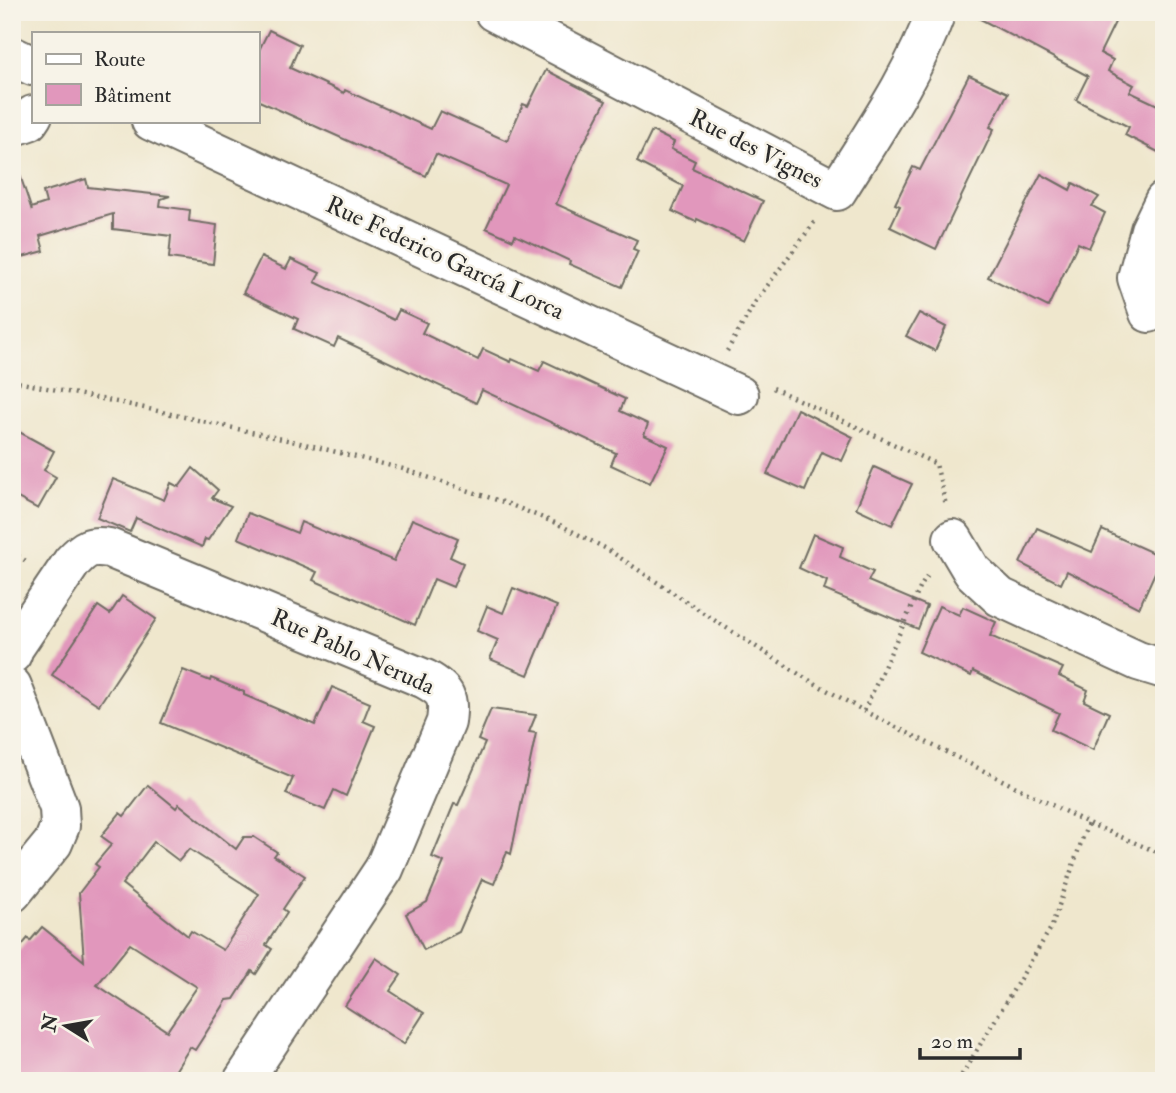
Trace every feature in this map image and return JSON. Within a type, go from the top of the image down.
[{"type":"street","name":"Rue des Vignes","points":[[494,12],[837,191],[891,105],[926,40],[936,12]]},
{"type":"street","points":[[12,56],[32,66]]},
{"type":"street","points":[[12,127],[29,121],[32,116]]},
{"type":"street","name":"Rue Federico García Lorca","points":[[153,122],[724,388]]},
{"type":"street","points":[[1149,313],[1137,278],[1150,230],[1164,201]]},
{"type":"street","points":[[953,539],[972,571],[999,597],[1138,661],[1164,669]]},
{"type":"street","name":"Rue Pablo Neruda","points":[[12,654],[72,562],[84,550],[96,546],[109,548],[425,680],[436,685],[444,694],[448,705],[446,722],[384,869],[243,1081]]},
{"type":"street","points":[[12,686],[59,808],[60,825],[53,844],[12,893]]},
{"type":"path","points":[[837,191],[756,301],[724,388],[760,382],[936,464],[953,539],[921,586],[864,711]]},
{"type":"path","points":[[12,382],[122,403],[403,469],[506,503],[558,524],[607,549],[802,676],[864,711],[1088,823],[1164,855]]},
{"type":"path","points":[[958,1081],[1051,928],[1088,823]]},
{"type":"building","points":[[967,12],[1120,12],[1100,53],[1113,60],[1108,71],[1134,85],[1130,92],[1164,108],[1164,155],[1125,135],[1129,127],[1076,100],[1088,76]]},
{"type":"building","points":[[269,30],[300,45],[290,68],[431,129],[440,111],[507,141],[523,104],[528,106],[546,70],[606,101],[556,204],[637,240],[633,249],[638,251],[622,287],[569,264],[570,261],[515,235],[513,240],[486,228],[506,185],[436,154],[426,176],[259,101],[259,50]]},
{"type":"building","points":[[969,75],[1008,93],[990,127],[994,129],[936,249],[890,227],[900,206],[895,204],[913,167],[920,170]]},
{"type":"building","points":[[652,131],[674,142],[671,149],[695,161],[692,168],[763,201],[744,241],[697,219],[696,222],[672,211],[683,186],[637,162]]},
{"type":"building","points":[[18,169],[31,208],[46,203],[43,192],[86,179],[88,187],[170,196],[161,199],[160,206],[190,210],[189,221],[217,225],[213,264],[169,258],[171,236],[113,229],[113,214],[40,236],[44,251],[12,260],[12,170]]},
{"type":"building","points":[[1041,174],[1070,190],[1073,183],[1099,197],[1092,206],[1105,213],[1089,248],[1078,243],[1048,307],[988,277]]},
{"type":"building","points":[[261,257],[286,269],[291,259],[320,273],[315,282],[394,320],[399,310],[427,323],[422,333],[478,360],[483,349],[539,371],[544,361],[625,399],[620,411],[648,424],[644,435],[668,446],[650,483],[611,465],[616,453],[482,390],[476,403],[338,338],[334,347],[294,329],[298,319],[243,293]]},
{"type":"building","points":[[919,313],[946,327],[935,351],[906,336]]},
{"type":"building","points":[[797,409],[853,437],[842,461],[822,452],[805,491],[767,474]]},
{"type":"building","points":[[12,428],[54,451],[44,470],[56,477],[38,509],[12,495]]},
{"type":"building","points":[[874,467],[912,484],[892,525],[856,508]]},
{"type":"building","points":[[193,468],[218,490],[212,498],[231,506],[208,540],[205,539],[202,547],[136,518],[130,532],[97,518],[113,479],[164,500],[171,483],[179,487]]},
{"type":"building","points":[[248,513],[297,533],[301,522],[394,561],[412,519],[458,538],[450,557],[463,563],[453,587],[434,579],[415,625],[313,580],[317,572],[238,538]]},
{"type":"building","points":[[1037,528],[1092,552],[1102,530],[1162,557],[1139,608],[1067,571],[1061,584],[1020,563]]},
{"type":"building","points":[[813,534],[843,547],[840,557],[873,572],[868,581],[927,606],[918,629],[824,590],[827,581],[799,568]]},
{"type":"building","points":[[513,588],[557,606],[528,675],[490,659],[498,640],[477,631],[487,606],[503,613]]},
{"type":"building","points":[[122,596],[156,619],[99,705],[52,675],[98,606],[110,614]]},
{"type":"building","points":[[939,606],[959,615],[963,607],[996,622],[990,636],[1063,668],[1059,676],[1088,690],[1084,701],[1109,713],[1093,750],[1051,730],[1059,713],[973,671],[971,676],[919,652]]},
{"type":"building","points":[[183,670],[210,681],[211,678],[315,725],[332,687],[370,703],[363,721],[375,726],[346,796],[334,790],[325,810],[286,794],[293,778],[161,723]]},
{"type":"building","points":[[491,709],[536,715],[529,732],[536,733],[511,854],[507,852],[494,884],[482,879],[459,932],[424,950],[406,914],[427,902],[444,862],[432,857],[454,804],[458,805],[485,743],[478,740]]},
{"type":"building","points":[[148,785],[176,808],[179,804],[236,849],[244,837],[254,837],[277,852],[274,856],[305,876],[283,909],[287,912],[266,945],[272,949],[256,974],[252,971],[234,999],[227,1000],[195,1050],[190,1047],[169,1081],[24,1081],[12,1067],[12,957],[28,938],[30,941],[42,927],[84,961],[79,893],[99,867],[95,864],[112,844],[101,836],[120,813],[124,816]],"holes":[[[154,842],[179,861],[189,849],[259,894],[223,950],[191,931],[188,936],[122,884]],[[130,944],[197,987],[167,1031],[97,985]]]},
{"type":"building","points":[[376,958],[401,975],[390,991],[424,1013],[404,1044],[345,1006]]}]
